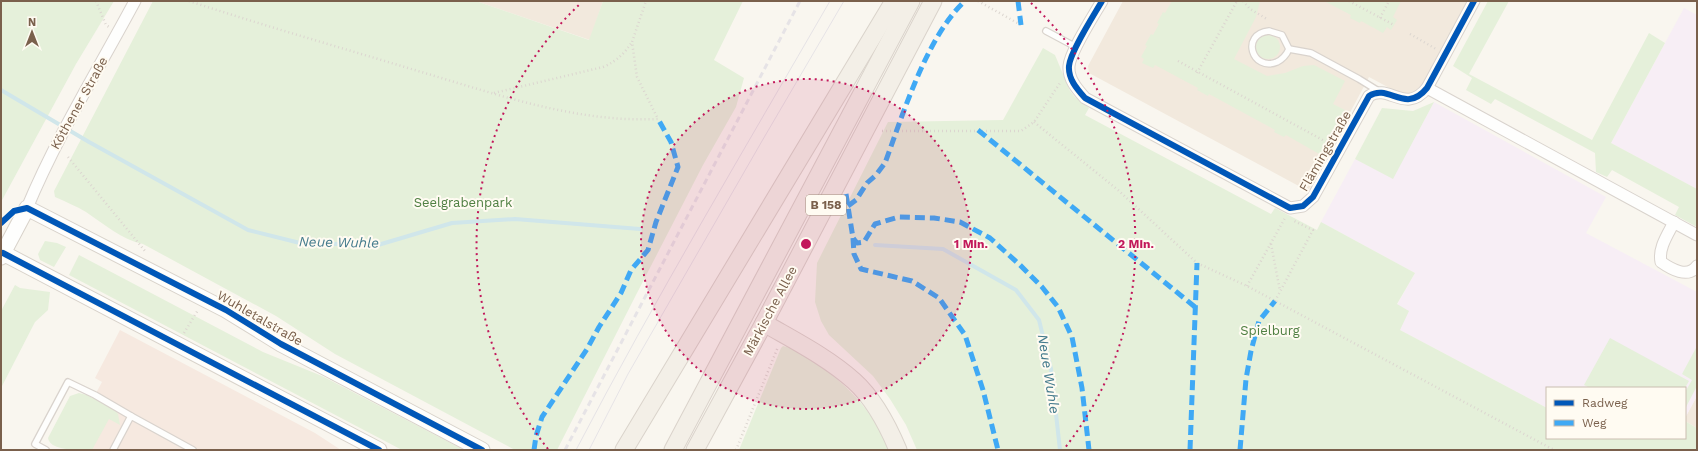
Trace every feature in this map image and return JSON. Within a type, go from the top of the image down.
[{"type":"main road","points":[[624,450],[894,1]]},
{"type":"main road","name":"Märkische Allee","points":[[673,450],[911,1]]},
{"type":"main road","name":"Märkische Allee","points":[[695,450],[764,323],[933,1]]},
{"type":"main road","points":[[27,208],[2,255],[379,450]]},
{"type":"main road","name":"Wuhletalstraße","points":[[27,208],[221,308],[281,344],[482,450]]},
{"type":"main road","points":[[764,323],[826,359],[855,382],[875,407],[892,436],[898,450]]},
{"type":"street","name":"Köthener Straße","points":[[27,208],[38,181],[56,146],[135,1]]},
{"type":"street","points":[[1071,78],[1069,65],[1076,47],[1102,1]]},
{"type":"street","points":[[1380,92],[1400,100],[1410,100],[1422,95],[1474,1]]},
{"type":"street","name":"Flämingstraße","points":[[1071,78],[1076,88],[1085,98],[1290,208],[1303,206],[1314,197],[1369,96],[1374,92],[1380,92]]},
{"type":"street","points":[[1427,88],[1697,234]]},
{"type":"street","points":[[1674,222],[1662,246],[1660,257],[1661,262],[1669,268],[1685,273],[1690,272],[1697,266]]},
{"type":"lane","points":[[1046,31],[1076,47]]},
{"type":"lane","points":[[1270,31],[1282,35],[1289,49],[1283,59],[1273,63],[1263,63],[1255,58],[1251,48],[1254,38],[1261,32],[1270,31]]},
{"type":"lane","points":[[1289,49],[1311,53],[1380,92]]},
{"type":"lane","points":[[46,450],[35,444],[68,382],[95,395],[193,450]]},
{"type":"lane","points":[[113,450],[131,416]]},
{"type":"path","points":[[96,1],[106,25]]},
{"type":"path","points":[[189,1],[494,94],[567,112],[640,120],[658,119],[637,77],[632,42]]},
{"type":"path","points":[[494,94],[604,67],[613,63],[624,54],[632,42],[646,1]]},
{"type":"path","points":[[978,1],[1021,25]]},
{"type":"path","points":[[1196,73],[1236,1]]},
{"type":"path","points":[[1243,1],[1250,9],[1267,19]]},
{"type":"path","points":[[1349,1],[1394,25]]},
{"type":"path","points":[[1380,18],[1389,1]]},
{"type":"path","points":[[1410,34],[1446,54]]},
{"type":"path","points":[[1178,61],[1196,73],[1330,144]]},
{"type":"path","points":[[879,130],[1021,131],[1034,122],[1060,82],[1071,78]]},
{"type":"path","points":[[1034,122],[1118,190],[1197,262],[1247,286],[1554,450]]},
{"type":"path","points":[[68,157],[145,251]]},
{"type":"path","points":[[1247,286],[1285,216],[1313,230],[1275,301]]},
{"type":"path","points":[[1270,243],[1280,291]]},
{"type":"path","points":[[183,336],[194,315]]},
{"type":"path","points":[[736,450],[779,344],[780,332]]},
{"type":"shaded area","points":[[476,1],[603,1],[590,40]]},
{"type":"shaded area","points":[[1123,1],[1467,1],[1422,85],[1416,91],[1406,94],[1397,92],[1369,77],[1308,191],[1089,73],[1088,66]]},
{"type":"shaded area","points":[[1684,8],[1697,15],[1697,189],[1611,143]]},
{"type":"shaded area","points":[[1434,102],[1606,197],[1586,233],[1697,292],[1697,396],[1686,416],[1686,387],[1546,387],[1546,407],[1400,330],[1397,305],[1415,273],[1321,222],[1355,159],[1393,178]]},
{"type":"shaded area","points":[[120,330],[315,433],[341,450],[65,450],[102,382],[95,378]]},
{"type":"shaded area","points":[[1697,396],[1697,428],[1686,422],[1686,416]]},
{"type":"green space","points":[[1,1],[114,1],[76,64],[1,202]]},
{"type":"green space","name":"Seelgrabenpark","points":[[153,1],[476,1],[589,40],[603,1],[743,1],[714,60],[744,78],[736,107],[703,165],[557,450],[515,450],[335,354],[276,316],[143,244],[120,235],[86,212],[55,197],[54,191]]},
{"type":"green space","points":[[1172,1],[1260,1],[1256,17],[1234,59],[1267,76],[1285,73],[1303,66],[1314,65],[1345,81],[1333,104],[1345,110],[1321,155],[1286,135],[1284,137],[1274,132],[1275,130],[1209,94],[1208,96],[1197,90],[1198,88],[1155,65],[1153,68],[1142,63],[1144,59],[1141,57],[1147,46],[1145,45],[1159,24],[1157,23],[1163,12],[1165,13]]},
{"type":"green space","points":[[1324,1],[1401,1],[1393,17],[1397,20],[1391,30],[1387,27],[1383,33],[1361,21],[1360,23],[1350,18],[1351,15]]},
{"type":"green space","points":[[1488,1],[1509,1],[1469,74],[1592,140],[1649,33],[1665,43],[1611,143],[1697,189],[1697,227],[1675,215],[1679,207],[1612,170],[1607,177],[1596,172],[1595,153],[1495,99],[1491,104],[1466,90],[1472,78],[1453,66]]},
{"type":"green space","points":[[1268,35],[1277,38],[1280,47],[1277,56],[1268,59],[1259,56],[1256,47],[1259,38]]},
{"type":"green space","name":"Spielburg","points":[[1043,48],[1055,55],[1070,91],[1089,108],[1085,115],[1271,214],[1275,208],[1317,230],[1321,222],[1415,273],[1397,304],[1409,311],[1400,330],[1546,407],[1546,439],[1686,439],[1686,422],[1697,428],[1697,450],[917,450],[906,425],[890,399],[873,376],[829,335],[821,321],[815,302],[817,263],[888,122],[1003,120]]},
{"type":"green space","points":[[1434,102],[1393,179],[1355,159],[1382,108],[1413,111]]},
{"type":"green space","points":[[45,241],[57,243],[66,247],[54,267],[40,260],[38,254]]},
{"type":"green space","points":[[79,255],[263,352],[322,376],[464,450],[402,450],[69,275]]},
{"type":"green space","points":[[15,285],[20,288],[50,292],[48,310],[35,322],[1,388],[1,311]]},
{"type":"green space","points":[[1610,338],[1689,381],[1686,387],[1588,387],[1584,385]]},
{"type":"green space","points":[[783,346],[794,349],[823,368],[857,398],[867,410],[883,436],[889,450],[739,450]]},
{"type":"green space","points":[[1697,346],[1697,386],[1686,407],[1686,390],[1692,380],[1682,374]]},
{"type":"green space","points":[[79,393],[87,395],[115,410],[118,414],[120,425],[109,419],[92,450],[72,450],[59,448],[50,442],[48,438],[70,396]]},
{"type":"waterway","name":"Neue Wuhle","points":[[1,90],[89,142],[248,230],[300,243],[378,245],[452,223],[515,219],[640,229]]},
{"type":"waterway","name":"Neue Wuhle","points":[[875,245],[943,249],[1016,290],[1039,320],[1051,369],[1060,450]]},
{"type":"tram line","points":[[576,450],[637,336],[830,1]]},
{"type":"tram line","points":[[589,450],[628,374],[844,1]]},
{"type":"railway","points":[[565,450],[800,1]]},
{"type":"marked path","points":[[848,206],[856,200],[867,183],[876,175],[885,163],[908,99],[928,55],[951,16],[965,1]]},
{"type":"marked path","points":[[1018,1],[1021,25]]},
{"type":"marked path","points":[[534,450],[536,436],[542,417],[587,349],[621,293],[631,270],[648,250],[656,222],[678,167],[671,142],[658,119]]},
{"type":"marked path","points":[[978,130],[1195,307]]},
{"type":"marked path","points":[[846,194],[853,238],[857,243],[864,242],[875,224],[899,217],[934,218],[960,222],[990,238],[1042,287],[1058,307],[1072,337],[1082,388],[1089,450]]},
{"type":"marked path","points":[[853,238],[854,254],[861,269],[912,281],[939,298],[965,335],[983,390],[998,450]]},
{"type":"marked path","points":[[1190,450],[1197,263]]},
{"type":"marked path","points":[[1240,450],[1246,379],[1251,351],[1259,321],[1275,301]]},
{"type":"cycle path","points":[[1102,1],[1088,24],[1070,60],[1070,75],[1076,87],[1085,98],[1290,208],[1303,206],[1313,197],[1369,96],[1376,93],[1383,93],[1404,99],[1411,99],[1419,96],[1427,88],[1474,1]]},
{"type":"cycle path","points":[[1,223],[14,211],[27,208],[226,310],[281,344],[482,450]]},
{"type":"cycle path","points":[[3,253],[379,450]]}]
